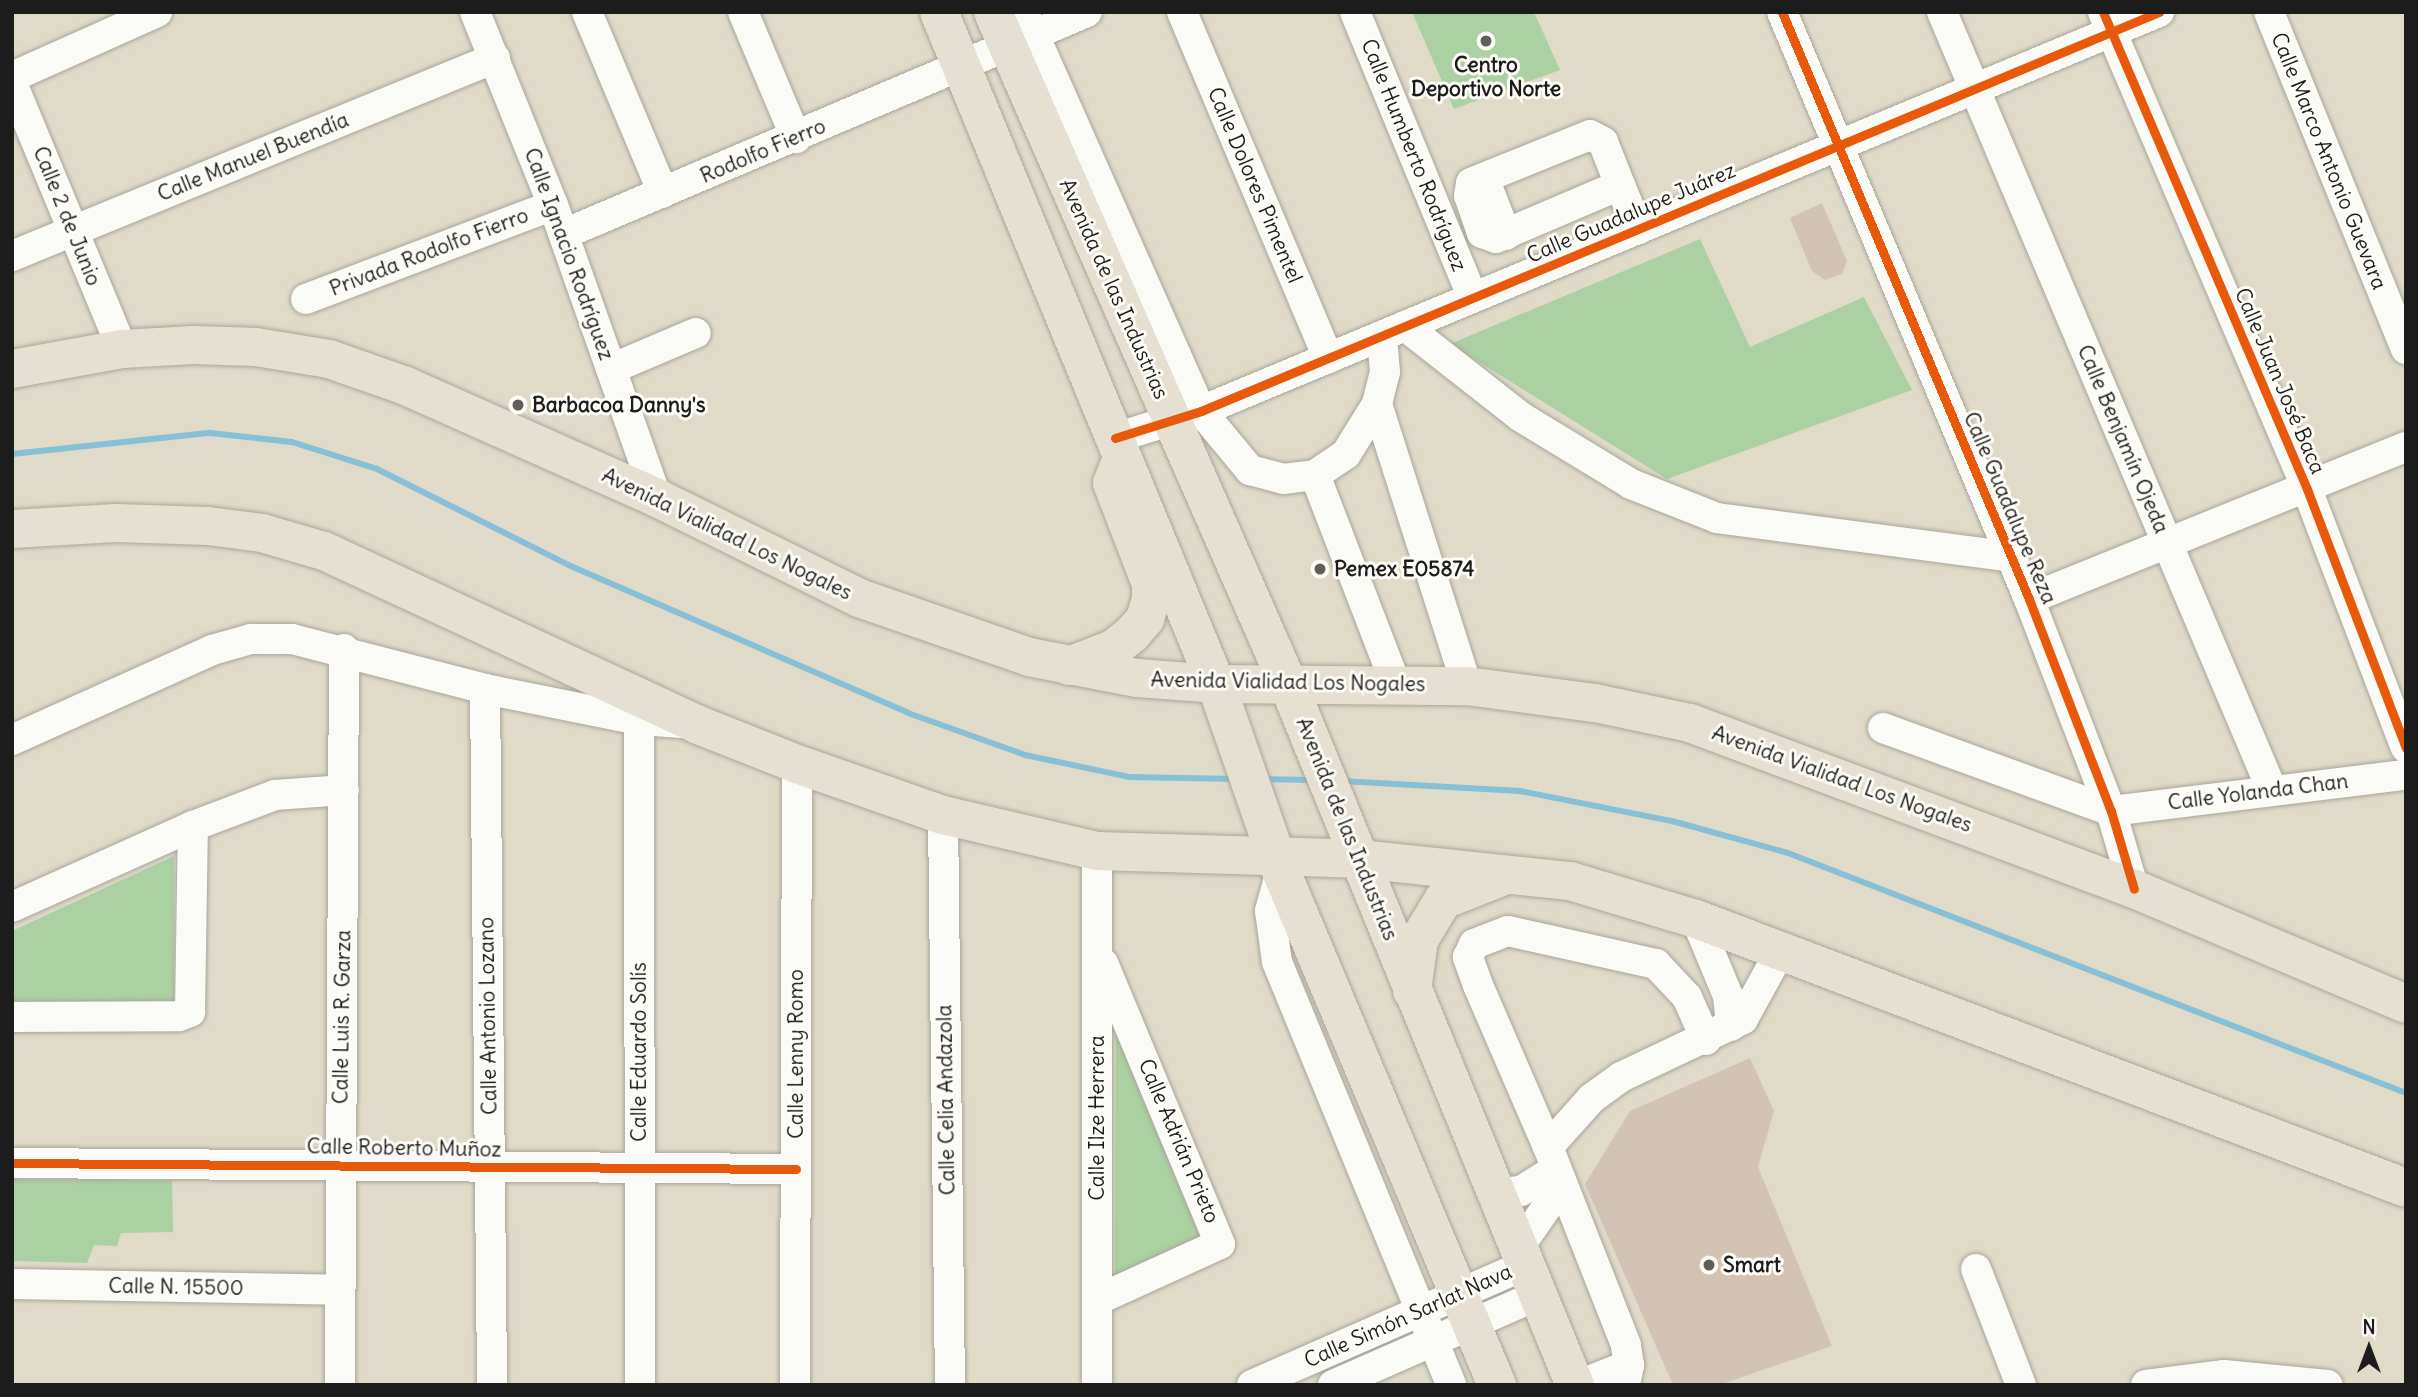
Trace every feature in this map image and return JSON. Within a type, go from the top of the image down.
[{"type":"main road","points":[[939,12],[1216,684],[1279,865],[1497,1385]]},
{"type":"main road","name":"Avenida de las Industrias","points":[[1014,27],[1186,415],[1288,684],[1576,1385]]},
{"type":"main road","name":"Avenida Vialidad Los Nogales","points":[[12,369],[122,349],[256,347],[329,359],[406,386],[657,498],[859,598],[1068,667],[1216,684],[1466,686],[1595,703],[1690,723],[2134,889],[2406,1004]]},
{"type":"main road","points":[[1068,667],[1113,649],[1132,634],[1145,620],[1151,598],[1151,584],[1112,483],[1119,448]]},
{"type":"main road","points":[[12,528],[116,523],[208,526],[262,533],[324,551],[696,724],[797,764],[943,815],[1097,851],[1279,865],[1359,859],[1570,881],[1696,919],[1781,950],[2406,1188]]},
{"type":"main road","points":[[12,556],[158,539],[208,526]]},
{"type":"main road","points":[[1412,991],[1419,940],[1443,900],[1510,874]]},
{"type":"main road","points":[[2363,985],[2406,998]]},
{"type":"street","points":[[12,77],[157,12]]},
{"type":"street","name":"Calle Ignacio Rodríguez","points":[[475,12],[564,234],[657,498]]},
{"type":"street","points":[[587,12],[663,193]]},
{"type":"street","points":[[743,12],[796,138]]},
{"type":"street","points":[[961,66],[1014,27],[1087,12]]},
{"type":"street","name":"Calle Dolores Pimentel","points":[[1182,12],[1328,358]]},
{"type":"street","name":"Calle Humberto Rodríguez","points":[[1355,12],[1472,298]]},
{"type":"street","name":"Calle Guadalupe Reza","points":[[1782,12],[2029,598],[2111,811],[2134,889]]},
{"type":"street","name":"Calle Benjamín Ojeda","points":[[1942,12],[2271,788]]},
{"type":"street","name":"Calle Guadalupe Juárez","points":[[1119,448],[1186,415],[1975,90],[2108,22],[2159,12]]},
{"type":"street","name":"Calle Marco Antonio Guevara","points":[[2269,12],[2406,349]]},
{"type":"street","name":"Calle Juan José Baca","points":[[2108,22],[2306,489],[2406,747]]},
{"type":"street","name":"Calle Manuel Buendía","points":[[12,256],[495,58]]},
{"type":"street","name":"Rodolfo Fierro","points":[[564,234],[961,66]]},
{"type":"street","name":"Calle 2 de Junio","points":[[12,83],[122,349]]},
{"type":"street","points":[[1620,185],[1506,235],[1484,178],[1590,135],[1603,142],[1638,229]]},
{"type":"street","name":"Privada Rodolfo Fierro","points":[[306,299],[553,205]]},
{"type":"street","points":[[1186,415],[1250,470],[1283,479],[1315,475],[1346,454],[1377,404],[1393,331],[1521,417],[1631,484],[1717,518],[2011,557]]},
{"type":"street","points":[[611,369],[696,333]]},
{"type":"street","points":[[1377,404],[1466,686]]},
{"type":"street","points":[[2029,598],[2169,545],[2406,447]]},
{"type":"street","points":[[1315,475],[1396,685]]},
{"type":"street","points":[[12,740],[212,650],[251,639],[292,639],[344,649],[485,689],[639,720],[696,724]]},
{"type":"street","name":"Calle Luis R. Garza","points":[[340,1385],[344,649]]},
{"type":"street","name":"Calle Antonio Lozano","points":[[485,689],[492,1385]]},
{"type":"street","name":"Calle Eduardo Solís","points":[[639,720],[640,1385]]},
{"type":"street","points":[[1883,729],[2111,811]]},
{"type":"street","name":"Calle Lenny Romo","points":[[795,1385],[797,764]]},
{"type":"street","name":"Calle Yolanda Chan","points":[[2111,811],[2271,788],[2406,775]]},
{"type":"street","points":[[12,908],[193,826],[275,795],[344,790]]},
{"type":"street","name":"Calle Celia Andazola","points":[[943,815],[950,1385]]},
{"type":"street","points":[[12,1017],[179,1016],[190,1012],[193,826]]},
{"type":"street","name":"Calle Ilze Herrera","points":[[1097,851],[1097,1385]]},
{"type":"street","points":[[1279,865],[1270,911],[1277,962],[1451,1385]]},
{"type":"street","points":[[1696,919],[1728,996],[1718,1033]]},
{"type":"street","points":[[1576,1385],[1627,1375],[1621,1331],[1468,957],[1474,944],[1508,932],[1656,964],[1718,1033]]},
{"type":"street","points":[[1528,1269],[1555,1167],[1604,1089],[1641,1066],[1718,1033],[1748,1014],[1781,950]]},
{"type":"street","name":"Calle Adrián Prieto","points":[[1097,1300],[1220,1244],[1098,952]]},
{"type":"street","name":"Calle Roberto Muñoz","points":[[12,1163],[796,1169]]},
{"type":"street","points":[[1497,1193],[1521,1191],[1555,1167]]},
{"type":"street","name":"Calle Simón Sarlat Nava","points":[[1333,1385],[1434,1343],[1466,1309],[1528,1269]]},
{"type":"street","points":[[1976,1269],[2021,1385]]},
{"type":"street","name":"Calle N. 15500","points":[[12,1284],[340,1290]]},
{"type":"street","name":"Calle Simón Sarlat Nava","points":[[1252,1385],[1420,1311],[1466,1309]]},
{"type":"street","points":[[2146,1385],[2224,1376],[2328,1385]]},
{"type":"green space","name":"Centro Deportivo Norte","points":[[1412,12],[1534,12],[1560,70],[1454,109]]},
{"type":"green space","points":[[1700,239],[1750,347],[1864,297],[1912,390],[1667,479],[1450,344]]},
{"type":"green space","points":[[174,856],[174,1001],[12,1001],[12,931]]},
{"type":"green space","points":[[1116,1028],[1204,1239],[1115,1278]]},
{"type":"green space","points":[[12,1179],[172,1180],[173,1232],[121,1233],[117,1246],[94,1245],[87,1263],[12,1261]]},
{"type":"building","points":[[1822,203],[1847,261],[1842,274],[1825,280],[1812,271],[1790,218]]},
{"type":"building","name":"Smart","points":[[1750,1058],[1774,1111],[1758,1167],[1832,1346],[1719,1385],[1673,1385],[1585,1184],[1630,1111]]},
{"type":"waterway","points":[[12,454],[210,433],[292,442],[377,469],[573,567],[908,713],[1025,755],[1129,777],[1237,779]]},
{"type":"waterway","points":[[1261,779],[1314,780]]},
{"type":"waterway","points":[[1342,781],[1520,791],[1672,821],[1788,853],[2406,1093]]},
{"type":"cycle path","points":[[1782,12],[2029,599],[2111,811],[2134,889]]},
{"type":"cycle path","points":[[2103,12],[2307,489],[2406,748]]},
{"type":"cycle path","points":[[1115,438],[1201,411],[2159,12]]},
{"type":"cycle path","points":[[12,1163],[796,1169]]},
{"type":"place","name":"Centro Deportivo Norte","points":[[1486,41]]},
{"type":"place","name":"Barbacoa Danny's","points":[[518,405]]},
{"type":"place","name":"Pemex E05874","points":[[1320,569]]},
{"type":"place","name":"Smart","points":[[1709,1265]]}]
